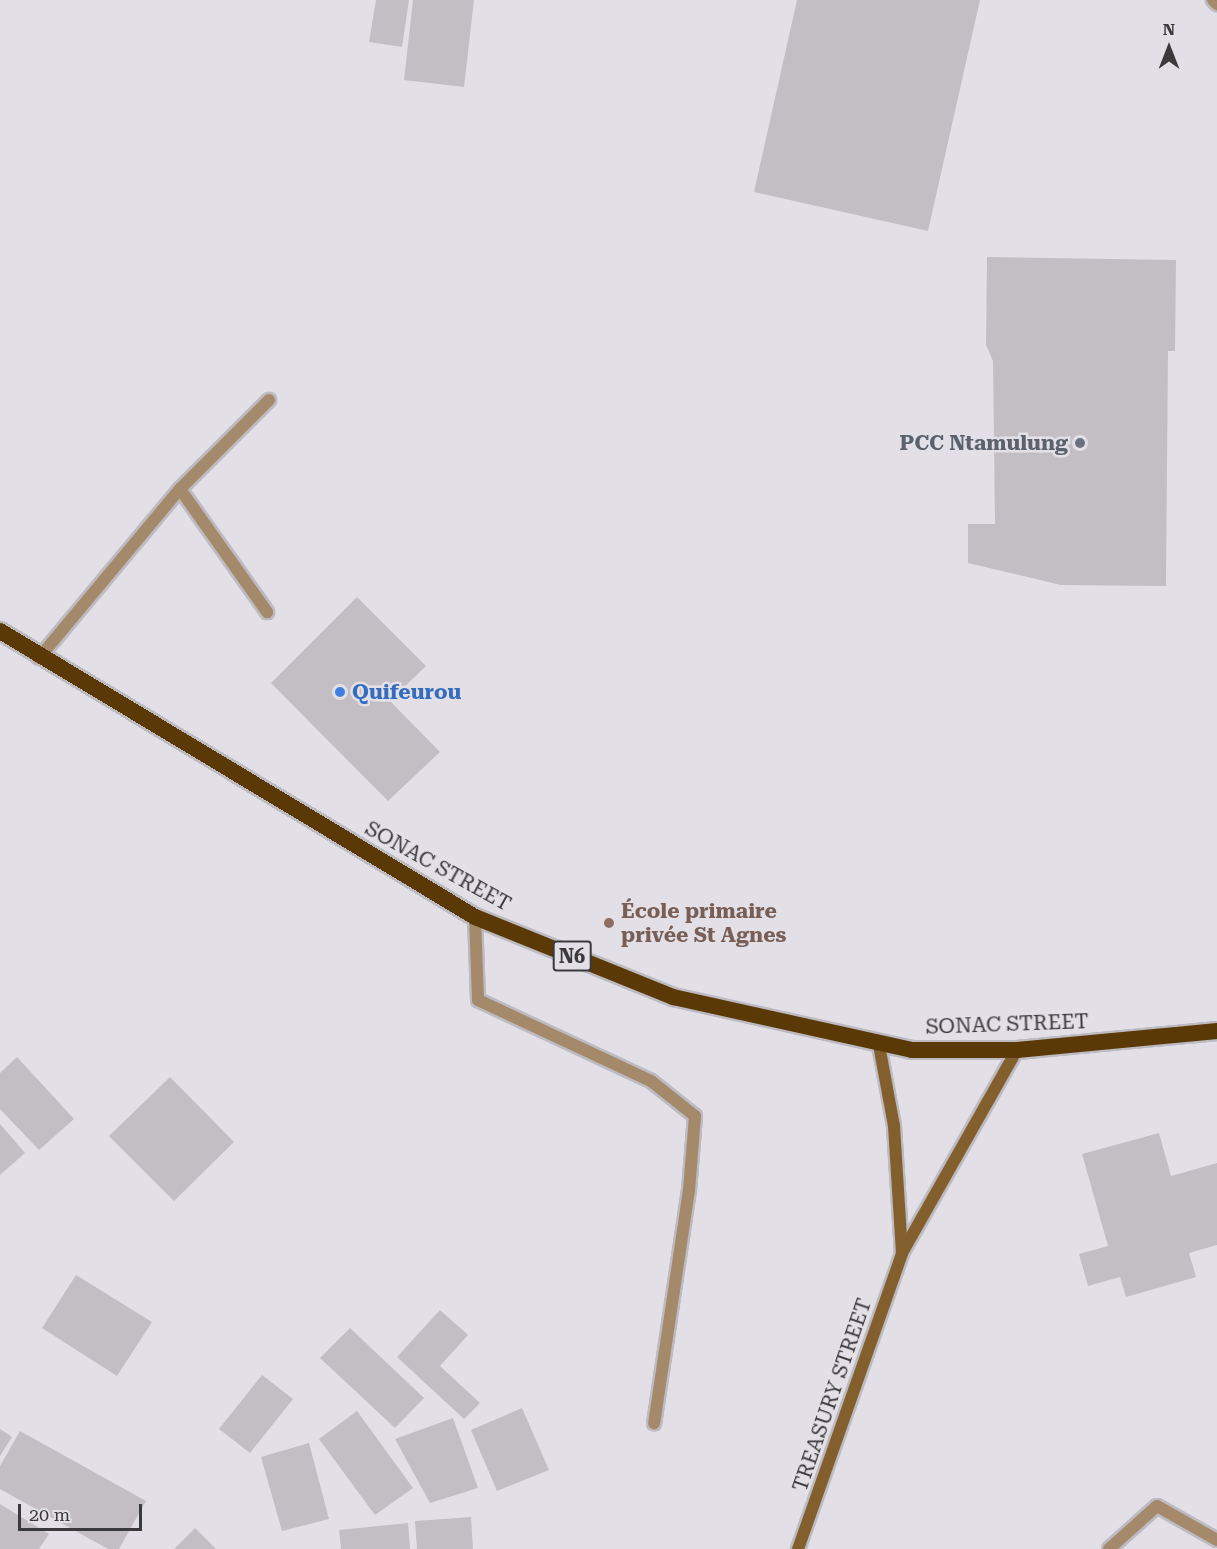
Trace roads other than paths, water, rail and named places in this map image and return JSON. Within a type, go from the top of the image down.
[{"type":"highway","name":"SONAC STREET","points":[[0,631],[39,658],[475,917],[673,997],[879,1045],[937,1051],[1017,1050],[1217,1031]]},
{"type":"main road","name":"TREASURY STREET","points":[[879,1045],[894,1126],[902,1253]]},
{"type":"main road","name":"TREASURY STREET","points":[[798,1549],[902,1253],[1017,1050]]},
{"type":"street","points":[[1213,0],[1217,4]]},
{"type":"street","points":[[39,658],[180,489],[269,400]]},
{"type":"street","points":[[180,489],[267,612]]},
{"type":"street","points":[[475,917],[478,1000],[651,1081],[695,1116],[689,1190],[654,1424]]},
{"type":"street","points":[[1109,1549],[1158,1506],[1217,1540]]},
{"type":"place","name":"PCC Ntamulung","points":[[1080,443]]},
{"type":"place","name":"Quifeurou","points":[[340,692]]},
{"type":"place","name":"École primaire privée St Agnes","points":[[609,923]]}]
